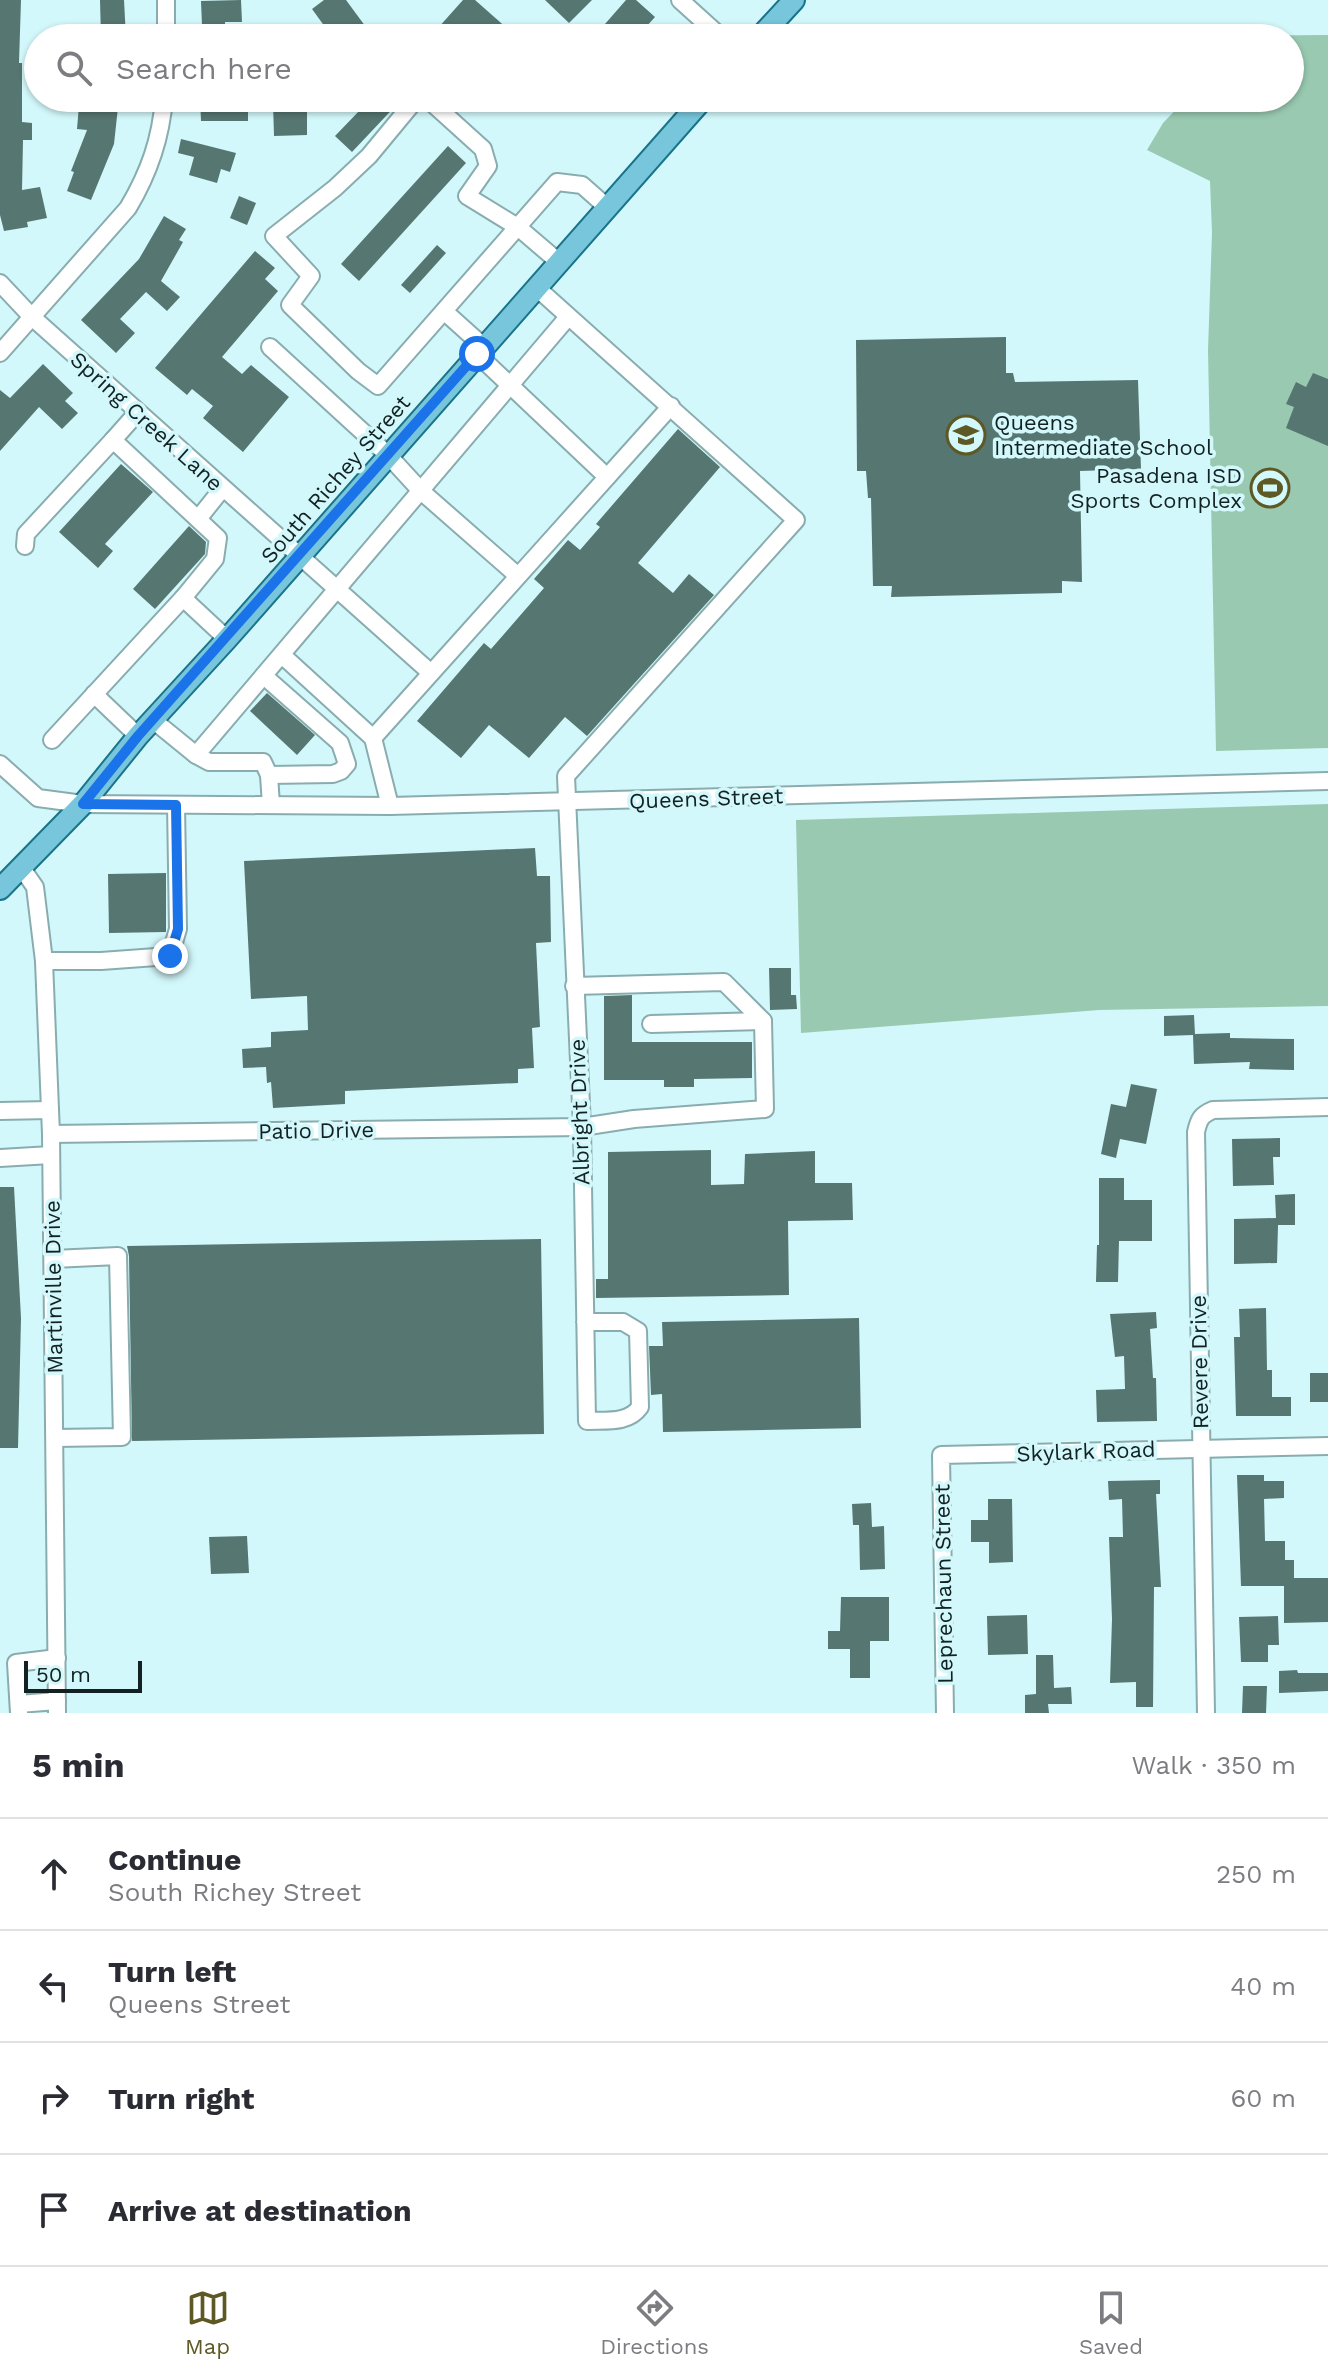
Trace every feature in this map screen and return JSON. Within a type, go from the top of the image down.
[{"type":"main road","points":[[772,24],[794,0]]},
{"type":"main road","name":"South Richey Street","points":[[0,889],[83,804],[138,736],[692,112]]},
{"type":"street","points":[[166,0],[166,24]]},
{"type":"street","points":[[680,0],[707,24]]},
{"type":"street","points":[[0,353],[128,208],[155,155],[163,112]]},
{"type":"street","points":[[406,112],[369,156],[335,188],[274,236],[311,276],[290,305],[358,371],[378,386],[557,182],[582,185],[608,208]]},
{"type":"street","points":[[442,112],[483,149],[488,166],[467,196],[519,228],[560,263]]},
{"type":"street","name":"Spring Creek Lane","points":[[0,283],[32,317],[137,413],[431,673]]},
{"type":"street","points":[[373,738],[671,406],[537,288]]},
{"type":"street","points":[[445,312],[510,386],[607,477]]},
{"type":"street","points":[[196,755],[568,317]]},
{"type":"street","points":[[270,347],[388,455],[421,491],[518,576]]},
{"type":"street","name":"Albright Drive","points":[[585,1322],[623,1322],[638,1331],[640,1407],[633,1416],[587,1421],[585,1322],[582,1127],[566,776],[796,520],[671,406]]},
{"type":"street","points":[[25,546],[26,534],[137,413]]},
{"type":"street","points":[[52,740],[183,598],[215,559],[219,548],[218,538],[113,440]]},
{"type":"street","points":[[198,519],[222,489]]},
{"type":"street","points":[[183,598],[227,639]]},
{"type":"street","points":[[282,655],[373,738],[390,806]]},
{"type":"street","points":[[264,676],[340,743],[347,764],[333,774],[269,775]]},
{"type":"street","points":[[94,694],[138,736]]},
{"type":"street","points":[[153,720],[209,762],[263,762],[269,775],[271,805]]},
{"type":"street","name":"Queens Street","points":[[0,764],[38,798],[83,804],[390,806],[1328,781]]},
{"type":"street","points":[[44,961],[170,956],[178,929],[176,805]]},
{"type":"street","name":"Martinville Drive","points":[[21,867],[35,887],[44,961],[51,1134],[57,1707]]},
{"type":"street","points":[[574,986],[724,982],[763,1021]]},
{"type":"street","points":[[651,1024],[763,1021]]},
{"type":"street","name":"Patio Drive","points":[[51,1134],[582,1127],[634,1119],[765,1109],[763,1021]]},
{"type":"street","name":"Revere Drive","points":[[1206,1713],[1200,1448],[1198,1122],[1203,1114],[1213,1110],[1328,1107]]},
{"type":"street","points":[[0,1111],[50,1110]]},
{"type":"street","points":[[0,1158],[51,1155]]},
{"type":"street","points":[[53,1259],[118,1256],[122,1437],[55,1438]]},
{"type":"street","name":"Skylark Road","points":[[941,1455],[1328,1446]]},
{"type":"street","name":"Leprechaun Street","points":[[941,1455],[945,1713]]},
{"type":"street","points":[[57,1658],[16,1663],[19,1708],[57,1707]]},
{"type":"green space","name":"Pasadena ISD Sports Complex","points":[[1304,35],[1328,35],[1328,748],[1216,751],[1208,350],[1212,233],[1210,181],[1147,150],[1174,112],[1304,112]]},
{"type":"green space","points":[[1328,804],[1328,1006],[1099,1010],[801,1033],[796,820]]},
{"type":"building","points":[[0,0],[21,0],[19,63],[22,63],[22,122],[32,123],[32,140],[23,140],[22,190],[40,187],[47,218],[27,222],[28,227],[4,231],[0,215]]},
{"type":"building","points":[[100,0],[124,0],[125,24],[101,24]]},
{"type":"building","points":[[241,0],[242,22],[202,24],[201,1]]},
{"type":"building","points":[[324,0],[346,0],[364,24],[323,24],[312,9]]},
{"type":"building","points":[[463,0],[475,0],[502,24],[442,24]]},
{"type":"building","points":[[545,0],[592,0],[569,23]]},
{"type":"building","points":[[626,0],[636,0],[655,17],[649,24],[605,24]]},
{"type":"building","points":[[78,112],[117,112],[114,144],[91,200],[67,191],[74,172],[71,171],[87,130],[77,129]]},
{"type":"building","points":[[201,112],[248,112],[248,121],[201,121]]},
{"type":"building","points":[[273,112],[307,112],[307,135],[274,136]]},
{"type":"building","points":[[358,112],[390,112],[352,152],[335,136]]},
{"type":"building","points":[[181,139],[236,153],[230,172],[221,169],[217,183],[189,175],[194,157],[178,153]]},
{"type":"building","points":[[448,146],[466,163],[359,281],[341,264]]},
{"type":"building","points":[[239,196],[256,203],[247,225],[230,218]]},
{"type":"building","points":[[164,216],[186,229],[179,240],[183,242],[161,281],[180,297],[167,311],[146,292],[120,319],[135,333],[116,353],[81,320],[139,259]]},
{"type":"building","points":[[437,245],[446,253],[410,293],[401,285]]},
{"type":"building","points":[[255,251],[275,268],[265,279],[278,291],[222,357],[242,374],[251,365],[289,397],[243,452],[203,418],[213,406],[192,389],[187,395],[155,368]]},
{"type":"building","points":[[1006,337],[1006,373],[1013,373],[1015,382],[1138,380],[1141,469],[1080,471],[1082,582],[1062,581],[1062,593],[891,597],[892,586],[873,586],[871,498],[868,498],[866,471],[857,471],[856,340]]},
{"type":"building","points":[[43,364],[73,393],[65,401],[78,413],[62,429],[39,407],[0,451],[0,390],[10,398]]},
{"type":"building","points":[[1313,373],[1328,379],[1328,446],[1286,428],[1294,407],[1286,404],[1296,382],[1306,387]]},
{"type":"building","points":[[678,429],[720,467],[638,563],[673,593],[689,574],[714,595],[587,736],[565,717],[529,758],[489,725],[461,758],[417,721],[484,643],[491,649],[544,588],[534,579],[568,540],[580,550],[600,527],[596,524]]},
{"type":"building","points":[[121,464],[153,492],[105,544],[113,551],[98,568],[59,532]]},
{"type":"building","points":[[189,526],[206,542],[205,554],[155,609],[133,589]]},
{"type":"building","points":[[267,693],[315,735],[297,755],[250,711]]},
{"type":"building","points":[[535,848],[537,876],[550,876],[551,942],[536,943],[540,1027],[532,1028],[534,1068],[518,1069],[518,1083],[345,1091],[345,1104],[273,1108],[271,1082],[267,1083],[266,1067],[243,1068],[242,1049],[271,1047],[271,1032],[308,1030],[307,996],[251,999],[244,861]]},
{"type":"building","points":[[166,873],[166,932],[109,933],[108,874]]},
{"type":"building","points":[[769,968],[791,968],[791,995],[796,995],[797,1009],[770,1010]]},
{"type":"building","points":[[632,995],[632,1042],[752,1042],[752,1078],[694,1079],[694,1087],[664,1087],[664,1080],[604,1080],[604,996]]},
{"type":"building","points":[[1194,1015],[1195,1034],[1230,1033],[1230,1038],[1294,1039],[1294,1070],[1249,1069],[1250,1062],[1194,1064],[1193,1035],[1164,1036],[1164,1016]]},
{"type":"building","points":[[1131,1084],[1157,1089],[1146,1144],[1120,1139],[1116,1158],[1101,1154],[1111,1104],[1126,1107]]},
{"type":"building","points":[[1280,1138],[1280,1157],[1273,1157],[1274,1185],[1233,1186],[1232,1139]]},
{"type":"building","points":[[711,1150],[711,1185],[744,1184],[745,1154],[815,1151],[815,1183],[852,1183],[853,1220],[788,1221],[789,1295],[596,1298],[596,1279],[608,1279],[608,1152]]},
{"type":"building","points":[[1099,1178],[1124,1178],[1124,1200],[1152,1200],[1152,1241],[1119,1241],[1118,1282],[1096,1282]]},
{"type":"building","points":[[0,1187],[14,1187],[21,1318],[18,1448],[0,1448]]},
{"type":"building","points":[[1295,1194],[1295,1225],[1278,1225],[1277,1263],[1234,1264],[1234,1219],[1276,1218],[1275,1195]]},
{"type":"building","points":[[541,1239],[544,1434],[132,1441],[127,1246]]},
{"type":"building","points":[[1266,1308],[1267,1370],[1272,1370],[1272,1397],[1291,1397],[1291,1416],[1236,1416],[1234,1337],[1240,1337],[1239,1309]]},
{"type":"building","points":[[1156,1312],[1157,1328],[1150,1329],[1157,1421],[1097,1422],[1096,1390],[1125,1389],[1124,1356],[1115,1357],[1110,1314]]},
{"type":"building","points":[[859,1318],[861,1428],[663,1432],[662,1394],[651,1395],[649,1346],[663,1346],[662,1322]]},
{"type":"building","points":[[1310,1373],[1328,1373],[1328,1402],[1310,1402]]},
{"type":"building","points":[[1237,1475],[1264,1475],[1264,1481],[1284,1481],[1284,1498],[1264,1499],[1265,1541],[1285,1541],[1285,1560],[1294,1560],[1294,1578],[1328,1578],[1328,1622],[1284,1623],[1284,1586],[1241,1586]]},
{"type":"building","points":[[1160,1480],[1160,1494],[1156,1494],[1161,1587],[1154,1587],[1153,1707],[1136,1707],[1136,1682],[1110,1683],[1112,1619],[1109,1537],[1123,1537],[1122,1499],[1109,1500],[1108,1481]]},
{"type":"building","points":[[988,1499],[1012,1499],[1013,1562],[989,1563],[989,1542],[971,1542],[971,1520],[988,1520]]},
{"type":"building","points":[[871,1503],[872,1527],[884,1526],[885,1569],[860,1570],[859,1525],[853,1525],[852,1504]]},
{"type":"building","points":[[247,1536],[249,1573],[211,1574],[209,1537]]},
{"type":"building","points":[[841,1597],[889,1597],[889,1641],[870,1641],[870,1678],[850,1678],[850,1649],[828,1649],[828,1631],[840,1631]]},
{"type":"building","points":[[1027,1615],[1028,1654],[988,1655],[987,1616]]},
{"type":"building","points":[[1278,1616],[1279,1645],[1268,1645],[1268,1662],[1241,1662],[1239,1617]]},
{"type":"building","points":[[1036,1655],[1053,1655],[1054,1688],[1071,1687],[1072,1704],[1048,1704],[1049,1713],[1025,1713],[1025,1695],[1036,1694]]},
{"type":"building","points":[[1297,1670],[1298,1673],[1328,1673],[1328,1691],[1279,1693],[1279,1671]]},
{"type":"building","points":[[1243,1686],[1267,1686],[1266,1713],[1242,1713]]},
{"type":"place","name":"Queens Intermediate School","points":[[966,435]]},
{"type":"place","name":"Pasadena ISD Sports Complex","points":[[1270,488]]},
{"type":"route","points":[[170,956],[178,929],[176,805],[83,804],[138,736],[477,354]]}]
